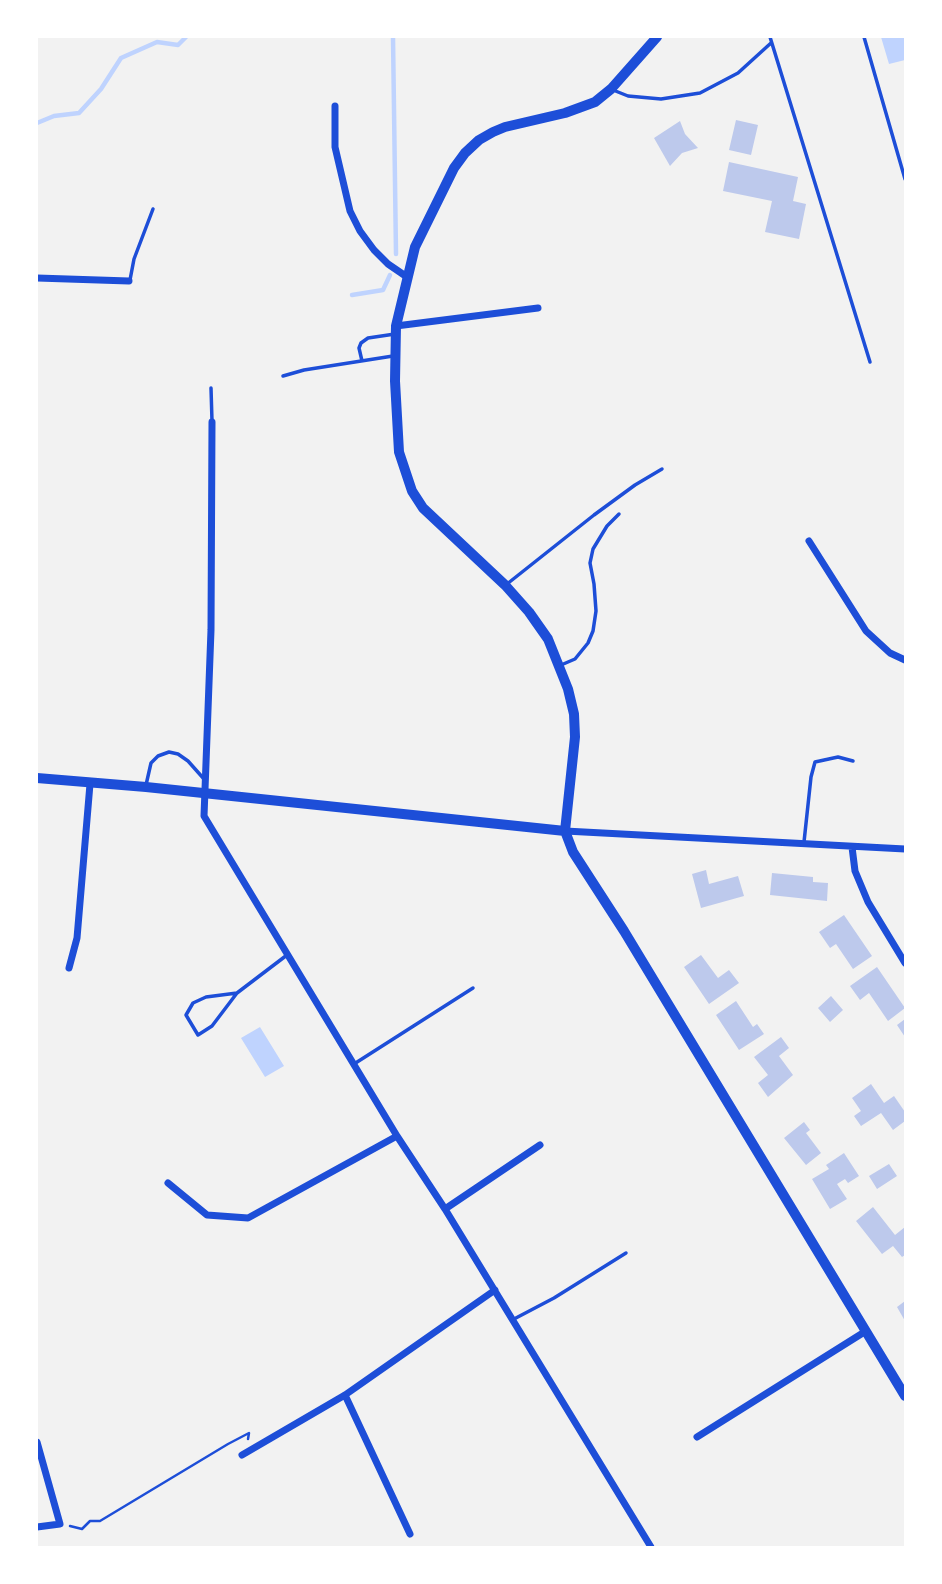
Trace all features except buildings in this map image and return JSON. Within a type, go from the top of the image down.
[{"type":"street","points":[[657,37],[611,89],[595,102],[505,127],[479,140],[465,153],[437,198],[415,247],[396,330],[399,452],[412,491],[423,508],[505,586],[529,612],[548,639],[574,713],[575,737],[565,831],[573,852],[624,931],[905,1396]]},
{"type":"street","points":[[335,106],[335,147],[350,211],[374,250],[407,277]]},
{"type":"street","points":[[37,278],[129,281]]},
{"type":"street","points":[[396,330],[538,308]]},
{"type":"street","points":[[212,422],[211,630],[204,816],[397,1136],[445,1209],[652,1547]]},
{"type":"street","points":[[809,541],[866,631],[890,653],[905,660]]},
{"type":"street","points":[[37,778],[565,831],[905,849]]},
{"type":"street","points":[[69,968],[77,938],[90,784]]},
{"type":"street","points":[[852,847],[855,871],[868,902],[905,963]]},
{"type":"street","points":[[168,1183],[207,1214],[248,1218],[397,1136]]},
{"type":"street","points":[[445,1209],[540,1145]]},
{"type":"street","points":[[242,1455],[345,1395],[495,1290]]},
{"type":"street","points":[[697,1437],[866,1331]]},
{"type":"street","points":[[345,1395],[410,1534]]},
{"type":"street","points":[[37,1443],[60,1524],[37,1527]]},
{"type":"lane","points":[[769,37],[870,362]]},
{"type":"lane","points":[[864,37],[905,178]]},
{"type":"lane","points":[[611,89],[628,96],[661,99],[701,93],[738,73],[771,43]]},
{"type":"lane","points":[[129,281],[134,259],[153,209]]},
{"type":"lane","points":[[362,361],[359,348],[361,343],[368,338],[396,330]]},
{"type":"lane","points":[[283,376],[304,370],[395,356]]},
{"type":"lane","points":[[211,388],[212,422]]},
{"type":"lane","points":[[505,586],[614,500],[662,469]]},
{"type":"lane","points":[[559,666],[575,659],[588,643],[593,631],[596,611],[590,563],[593,549],[607,526],[619,514]]},
{"type":"lane","points":[[146,787],[150,764],[158,756],[169,752],[188,761],[206,781]]},
{"type":"lane","points":[[804,844],[815,762],[838,757],[853,761]]},
{"type":"lane","points":[[237,993],[206,996],[193,1003],[186,1015],[198,1035],[212,1026],[237,993],[287,954]]},
{"type":"lane","points":[[354,1064],[473,988]]},
{"type":"lane","points":[[512,1320],[554,1298],[626,1253]]},
{"type":"path","points":[[60,1524],[82,1529],[90,1521],[100,1521],[250,1433],[248,1439]]},
{"type":"water","points":[[881,37],[905,37],[905,60],[889,64]]},
{"type":"water","points":[[260,1027],[284,1066],[265,1077],[241,1038]]},
{"type":"waterway","points":[[37,123],[54,116],[79,113],[101,89],[121,58],[157,42],[178,45],[186,37]]},
{"type":"waterway","points":[[393,37],[396,254]]},
{"type":"waterway","points":[[352,295],[383,290],[390,275]]}]
